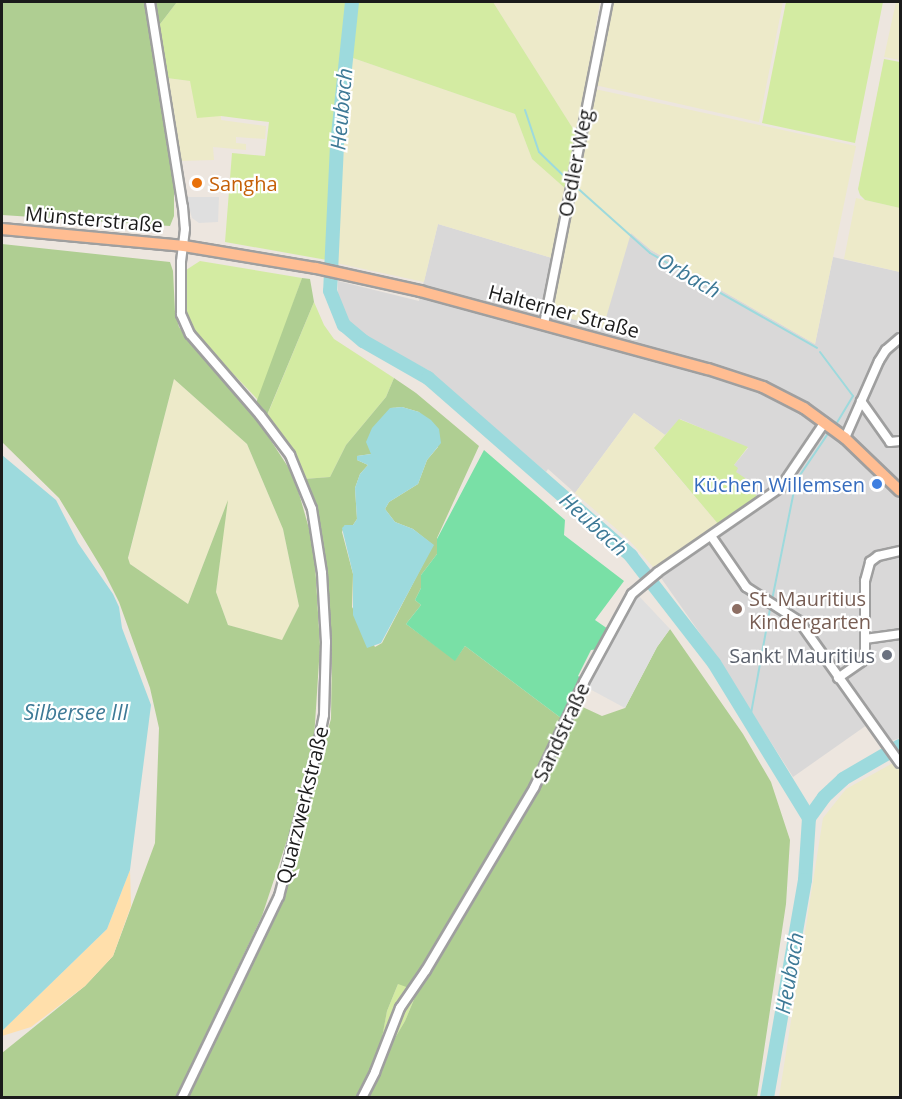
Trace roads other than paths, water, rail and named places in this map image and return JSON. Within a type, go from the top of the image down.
[{"type":"main road","name":"Münsterstraße","points":[[2,229],[184,246]]},
{"type":"main road","name":"Halterner Straße","points":[[184,246],[351,275],[544,324],[731,376],[792,400],[834,429],[900,491]]},
{"type":"street","name":"Quarzwerkstraße","points":[[150,2],[183,207],[181,314],[190,334],[260,415],[290,455],[312,509],[322,573],[326,642],[324,715],[315,759],[279,897],[182,1098]]},
{"type":"street","name":"Oedler Weg","points":[[544,324],[608,2]]},
{"type":"street","name":"Sandstraße","points":[[362,1098],[375,1072],[400,1008],[426,970],[534,788],[584,682],[632,594],[657,572],[781,487],[861,401],[879,361],[886,350],[900,338]]},
{"type":"street","points":[[861,401],[890,442],[900,441]]},
{"type":"street","points":[[711,536],[746,587],[799,621],[898,759]]},
{"type":"street","points":[[838,678],[862,662],[866,655],[865,581],[870,562],[878,556],[900,551]]},
{"type":"street","points":[[866,639],[900,634]]},
{"type":"water","points":[[402,407],[419,412],[431,420],[439,429],[441,443],[427,460],[418,484],[389,502],[385,509],[395,522],[413,529],[434,545],[381,643],[367,648],[353,615],[353,574],[342,528],[345,525],[353,525],[357,519],[355,488],[360,474],[368,465],[357,460],[357,456],[371,454],[366,442],[372,428],[390,408]]},
{"type":"water","name":"Silbersee III","points":[[2,455],[56,500],[78,543],[113,594],[119,607],[122,628],[151,705],[130,870],[107,929],[2,1031]]},
{"type":"waterway","name":"Heubach","points":[[352,2],[337,145],[330,291],[344,325],[363,341],[428,378],[631,556],[714,663],[809,818],[805,880],[767,1098]]},
{"type":"waterway","name":"Orbach","points":[[525,110],[539,152],[566,178]]},
{"type":"waterway","name":"Orbach","points":[[574,185],[650,253],[817,348]]},
{"type":"waterway","name":"Orbach","points":[[820,352],[853,396],[835,426]]},
{"type":"waterway","name":"Orbach","points":[[772,600],[796,481],[829,432]]},
{"type":"waterway","name":"Orbach","points":[[750,719],[770,609]]},
{"type":"waterway","points":[[809,818],[824,797],[843,779],[900,746]]},
{"type":"place","name":"Sangha","points":[[197,183]]},
{"type":"place","name":"Küchen Willemsen","points":[[877,484]]},
{"type":"place","name":"St. Mauritius Kindergarten","points":[[737,609]]},
{"type":"place","name":"Sankt Mauritius","points":[[887,655]]}]
